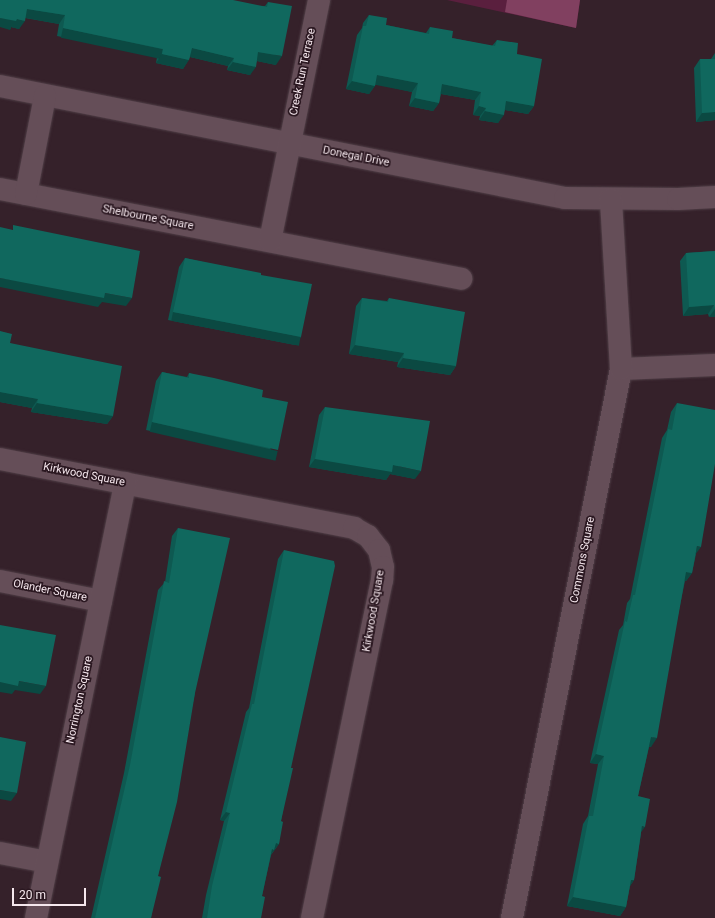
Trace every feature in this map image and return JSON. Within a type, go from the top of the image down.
[{"type":"street","name":"Creek Run Terrace","points":[[288,144],[319,0]]},
{"type":"street","name":"Donegal Drive","points":[[0,86],[565,198],[611,199],[715,197]]},
{"type":"street","points":[[26,194],[45,96]]},
{"type":"street","points":[[270,241],[288,144]]},
{"type":"street","name":"Shelbourne Square","points":[[0,189],[461,278]]},
{"type":"street","name":"Commons Square","points":[[512,918],[621,369],[611,199]]},
{"type":"street","points":[[621,369],[715,365]]},
{"type":"street","name":"Kirkwood Square","points":[[0,459],[354,528],[368,536],[378,550],[383,567],[382,580],[312,918]]},
{"type":"street","name":"Norrington Square","points":[[36,918],[125,483]]},
{"type":"street","name":"Olander Square","points":[[0,581],[101,601]]},
{"type":"street","points":[[0,853],[47,862]]},
{"type":"shaded area","points":[[447,0],[580,0],[576,28]]},
{"type":"shaded area","points":[[507,0],[580,0],[576,28],[505,12]]},
{"type":"building","points":[[0,0],[233,0],[267,7],[268,2],[292,6],[282,56],[258,52],[256,67],[233,62],[234,58],[192,48],[189,60],[162,54],[163,49],[63,28],[65,15],[27,9],[25,21],[0,18]]},
{"type":"building","points":[[369,15],[387,18],[386,25],[429,34],[430,27],[453,31],[452,38],[495,46],[497,40],[518,43],[517,54],[542,59],[534,106],[506,101],[504,115],[485,111],[486,108],[479,106],[481,92],[442,84],[439,103],[415,98],[418,83],[377,75],[375,86],[352,81],[363,26],[366,26]]},
{"type":"building","points":[[700,59],[715,59],[715,112],[702,113]]},
{"type":"building","points":[[13,225],[140,251],[132,298],[105,293],[104,298],[0,278],[0,227],[13,230]]},
{"type":"building","points":[[715,251],[715,309],[714,305],[689,307],[686,253]]},
{"type":"building","points":[[185,258],[261,273],[261,275],[312,284],[301,337],[173,312]]},
{"type":"building","points":[[362,298],[388,302],[389,298],[465,312],[456,366],[403,358],[404,353],[355,345]]},
{"type":"building","points":[[0,331],[12,334],[10,343],[122,366],[113,416],[37,403],[38,399],[0,392]]},
{"type":"building","points":[[162,372],[189,378],[189,373],[214,378],[263,390],[262,397],[288,402],[278,450],[152,422]]},
{"type":"building","points":[[677,403],[715,410],[715,464],[701,547],[697,546],[692,573],[686,572],[657,738],[651,737],[638,796],[650,799],[645,827],[642,826],[634,880],[631,880],[626,907],[573,897],[589,816],[593,816],[604,756],[596,754],[625,621],[627,622],[633,595],[635,595],[668,429],[672,430]]},
{"type":"building","points":[[325,407],[430,421],[421,471],[393,465],[392,472],[315,459]]},
{"type":"building","points":[[178,528],[230,538],[195,693],[177,802],[158,876],[161,877],[151,918],[95,918],[130,765],[164,581],[169,583]]},
{"type":"building","points":[[284,550],[334,561],[335,566],[291,768],[293,768],[281,821],[283,822],[279,844],[276,843],[274,850],[272,849],[262,896],[265,897],[261,918],[207,918],[212,886],[230,813],[226,812],[252,704],[254,704]]},
{"type":"building","points":[[0,625],[56,635],[46,686],[19,681],[18,686],[0,682]]},
{"type":"building","points":[[0,737],[26,742],[17,793],[0,790]]}]
